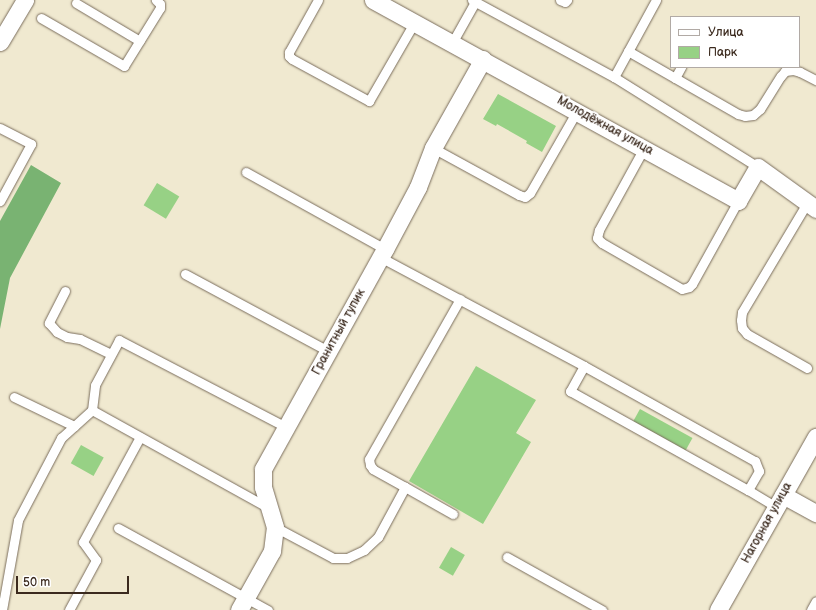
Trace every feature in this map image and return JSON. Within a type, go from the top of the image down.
[{"type":"street","points":[[0,42],[25,0]]},
{"type":"street","name":"Молодёжная улица","points":[[373,0],[484,59],[738,201]]},
{"type":"street","name":"Гранитный тупик","points":[[242,604],[272,551],[275,527],[263,487],[263,469],[382,253],[418,186],[434,148],[484,59]]},
{"type":"street","points":[[738,201],[758,167],[812,206]]},
{"type":"street","name":"Нагорная улица","points":[[718,610],[816,437]]},
{"type":"street","points":[[780,501],[816,513]]},
{"type":"lane","points":[[41,18],[121,66],[126,64],[160,8],[160,4],[156,0]]},
{"type":"lane","points":[[318,0],[289,52],[289,56],[369,101],[414,23]]},
{"type":"lane","points":[[560,0],[565,2],[567,0]]},
{"type":"lane","points":[[614,77],[656,0]]},
{"type":"lane","points":[[452,43],[474,1],[614,77],[758,167]]},
{"type":"lane","points":[[76,3],[140,41]]},
{"type":"lane","points":[[628,51],[745,116],[753,115],[760,109],[780,76],[786,71],[793,70],[800,72],[816,80]]},
{"type":"lane","points":[[675,78],[680,68]]},
{"type":"lane","points":[[434,148],[525,197],[530,193],[577,111]]},
{"type":"lane","points":[[0,128],[31,144],[0,201]]},
{"type":"lane","points":[[644,148],[599,230],[597,238],[602,243],[682,289],[689,287],[692,284],[738,201]]},
{"type":"lane","points":[[246,172],[460,299],[584,366],[755,462],[759,471],[748,490]]},
{"type":"lane","points":[[807,368],[747,334],[742,328],[741,320],[742,312],[812,206]]},
{"type":"lane","points":[[185,274],[328,351]]},
{"type":"lane","points":[[66,291],[49,323],[57,332],[67,337],[80,339],[111,354]]},
{"type":"lane","points":[[453,514],[373,469],[370,465],[369,459],[460,299]]},
{"type":"lane","points":[[2,610],[18,520],[61,438],[92,410],[95,385],[119,340],[286,428]]},
{"type":"lane","points":[[584,366],[570,391],[748,490],[780,501]]},
{"type":"lane","points":[[14,397],[74,426]]},
{"type":"lane","points":[[92,410],[270,509]]},
{"type":"lane","points":[[69,610],[96,560],[84,542],[140,437]]},
{"type":"lane","points":[[275,527],[333,558],[347,558],[364,550],[378,537],[406,487]]},
{"type":"lane","points":[[118,528],[242,604],[268,610]]},
{"type":"lane","points":[[507,557],[602,610]]},
{"type":"green space","points":[[498,94],[556,126],[542,152],[526,143],[527,141],[497,124],[496,126],[483,119]]},
{"type":"green space","points":[[31,165],[61,183],[10,278],[0,329],[0,221]]},
{"type":"green space","points":[[157,183],[179,196],[166,219],[144,205]]},
{"type":"green space","points":[[476,366],[536,400],[516,433],[531,442],[483,524],[409,481]]},
{"type":"green space","points":[[640,409],[692,438],[686,450],[633,421]]},
{"type":"green space","points":[[81,445],[104,458],[94,476],[71,463]]},
{"type":"green space","points":[[451,547],[465,555],[453,576],[439,568]]}]
